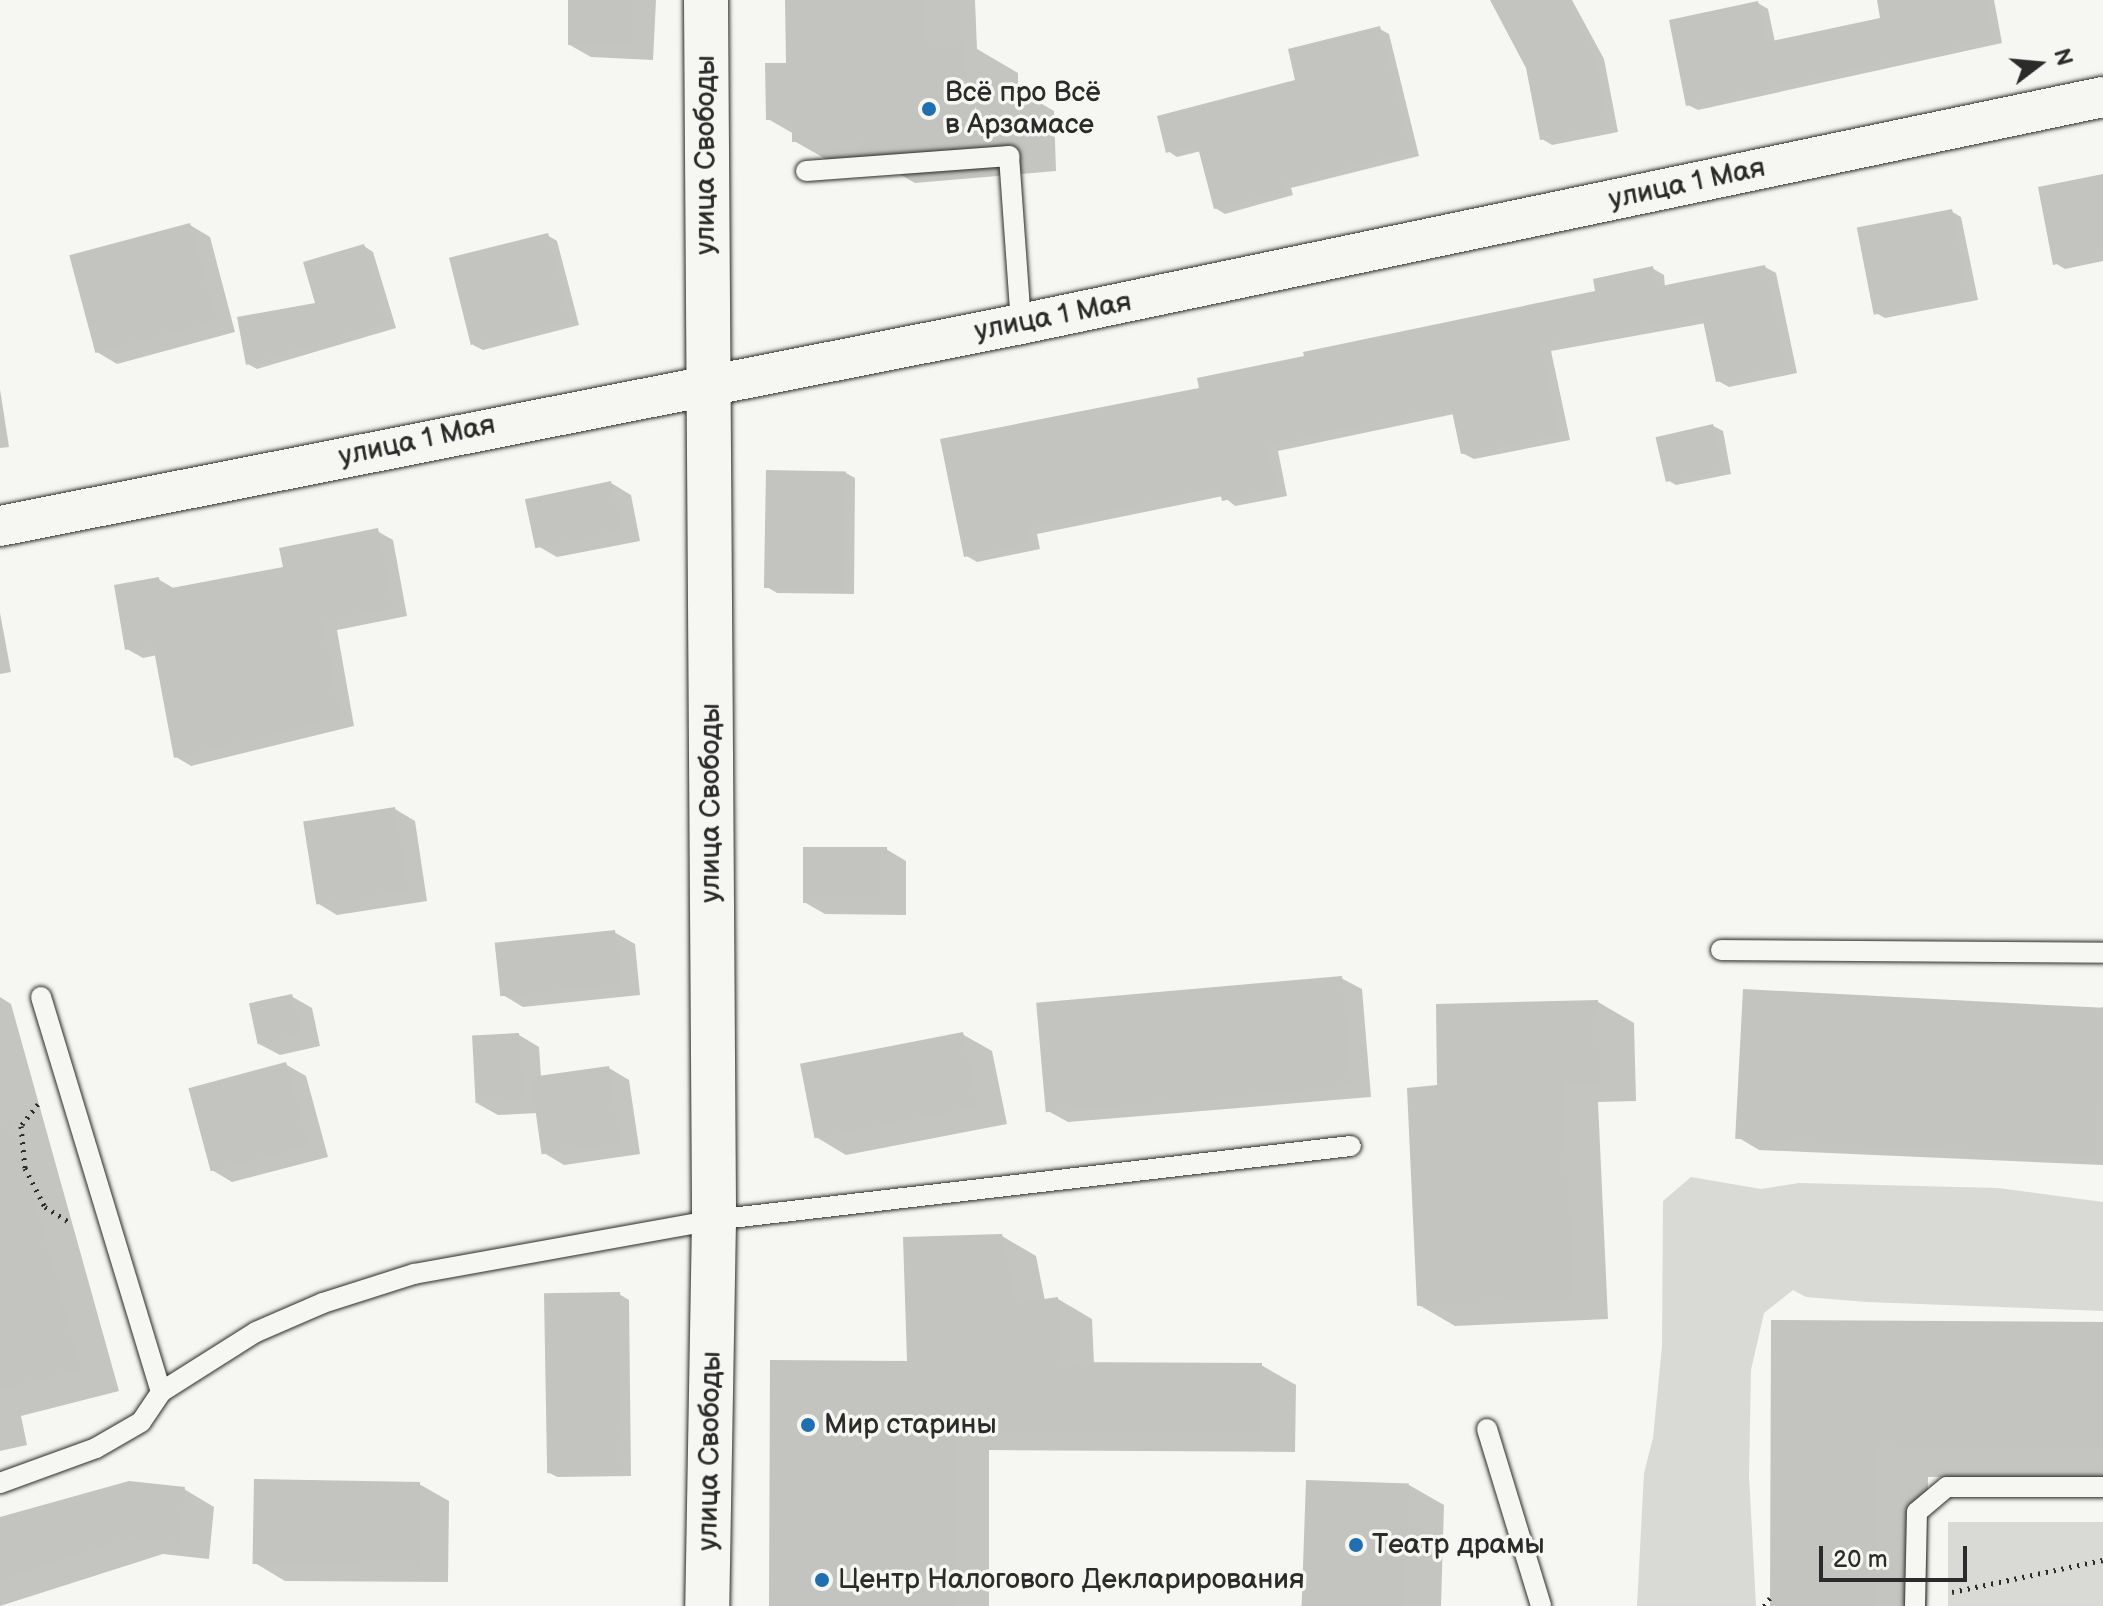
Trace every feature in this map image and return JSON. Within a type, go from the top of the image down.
[{"type":"street","name":"улица Свободы","points":[[706,0],[706,385],[714,1220],[707,1606]]},
{"type":"street","name":"улица 1 Мая","points":[[0,526],[1021,324],[2103,97]]},
{"type":"lane","points":[[806,171],[1009,156],[1021,324]]},
{"type":"lane","points":[[1721,950],[2103,953]]},
{"type":"lane","points":[[41,997],[161,1392]]},
{"type":"lane","points":[[0,1483],[96,1448],[141,1422],[161,1392],[256,1332],[323,1303],[414,1274],[714,1220],[1351,1146]]},
{"type":"lane","points":[[1487,1429],[1541,1606]]},
{"type":"lane","points":[[1915,1603],[1917,1512],[1947,1487],[2103,1487]]},
{"type":"path","points":[[68,1085],[29,1111],[21,1126],[25,1168],[45,1207],[64,1221],[112,1230]]},
{"type":"path","points":[[1915,1603],[2103,1560]]},
{"type":"path","points":[[1764,1606],[1770,1598]]},
{"type":"shaded area","points":[[1691,1177],[1761,1189],[1799,1183],[1998,1188],[2103,1202],[2103,1311],[1867,1302],[1806,1297],[1793,1290],[1764,1313],[1751,1370],[1749,1475],[1756,1606],[1637,1606],[1644,1473],[1653,1438],[1662,1346],[1663,1201]]},
{"type":"shaded area","points":[[1948,1522],[2103,1522],[2103,1606],[1948,1606]]},
{"type":"building","points":[[568,0],[632,0],[632,45],[568,45]]},
{"type":"building","points":[[785,0],[925,0],[926,42],[966,41],[966,80],[1002,79],[1004,142],[860,154],[861,142],[792,142],[792,120],[766,120],[765,63],[786,63]]},
{"type":"building","points":[[1490,0],[1567,0],[1595,52],[1609,127],[1540,140],[1526,68]]},
{"type":"building","points":[[1877,0],[1986,0],[1994,38],[1686,106],[1669,20],[1758,1],[1767,42],[1880,18]]},
{"type":"building","points":[[1380,26],[1411,151],[1283,183],[1285,190],[1214,209],[1197,144],[1166,153],[1157,116],[1295,80],[1288,49]]},
{"type":"building","points":[[2103,174],[2103,254],[2053,265],[2038,187]]},
{"type":"building","points":[[1952,209],[1969,296],[1874,315],[1857,228]]},
{"type":"building","points":[[190,223],[216,321],[95,353],[69,255]]},
{"type":"building","points":[[548,233],[570,320],[471,345],[449,258]]},
{"type":"building","points":[[364,244],[387,323],[246,365],[237,317],[315,303],[303,262]]},
{"type":"building","points":[[1765,265],[1786,368],[1716,382],[1702,316],[1541,345],[1559,434],[1461,454],[1451,407],[1267,445],[1276,490],[1222,501],[1219,488],[1027,528],[1030,543],[964,557],[940,439],[1199,388],[1197,378],[1304,356],[1303,352],[1595,291],[1593,279],[1653,266],[1656,287]]},
{"type":"building","points":[[1713,424],[1723,469],[1666,482],[1656,437]]},
{"type":"building","points":[[766,470],[846,471],[844,589],[764,588]]},
{"type":"building","points":[[611,481],[621,530],[535,548],[525,499]]},
{"type":"building","points":[[378,528],[393,608],[323,621],[339,718],[174,758],[153,645],[125,650],[114,585],[159,577],[161,590],[283,567],[279,548]]},
{"type":"building","points":[[395,807],[408,890],[316,905],[303,822]]},
{"type":"building","points":[[803,847],[887,847],[887,903],[803,903]]},
{"type":"building","points":[[615,930],[621,984],[500,996],[495,943]]},
{"type":"building","points":[[1342,976],[1352,1086],[1046,1112],[1036,1003]]},
{"type":"building","points":[[1743,989],[2103,1008],[2095,1158],[1735,1139]]},
{"type":"building","points":[[292,994],[301,1035],[258,1044],[249,1003]]},
{"type":"building","points":[[1598,1000],[1600,1082],[1563,1082],[1573,1299],[1417,1306],[1407,1088],[1437,1085],[1436,1004]]},
{"type":"building","points":[[963,1032],[978,1107],[815,1138],[800,1064]]},
{"type":"building","points":[[519,1033],[523,1101],[476,1103],[472,1035]]},
{"type":"building","points":[[286,1062],[308,1145],[211,1171],[188,1088]]},
{"type":"building","points":[[609,1066],[620,1143],[542,1154],[531,1077]]},
{"type":"building","points":[[12,1120],[81,1369],[0,1390],[0,1122]]},
{"type":"building","points":[[1002,1234],[1016,1303],[1058,1297],[1060,1362],[1262,1363],[1261,1433],[955,1431],[955,1606],[769,1606],[770,1360],[907,1361],[903,1237]]},
{"type":"building","points":[[620,1292],[623,1472],[547,1473],[544,1293]]},
{"type":"building","points":[[1771,1320],[2103,1322],[2103,1449],[1876,1447],[1875,1606],[1770,1606]]},
{"type":"building","points":[[254,1479],[420,1482],[418,1567],[253,1564]]},
{"type":"building","name":"Театр драмы","points":[[1306,1480],[1409,1484],[1405,1606],[1302,1606]]},
{"type":"building","points":[[129,1481],[185,1487],[179,1543],[131,1537],[0,1580],[0,1517]]},
{"type":"place","name":"Всё про Всё в Арзамасе","points":[[929,109]]},
{"type":"place","name":"Мир старины","points":[[808,1425]]},
{"type":"place","name":"Театр драмы","points":[[1356,1545]]},
{"type":"place","name":"Центр Налогового Декларирования","points":[[822,1580]]}]
